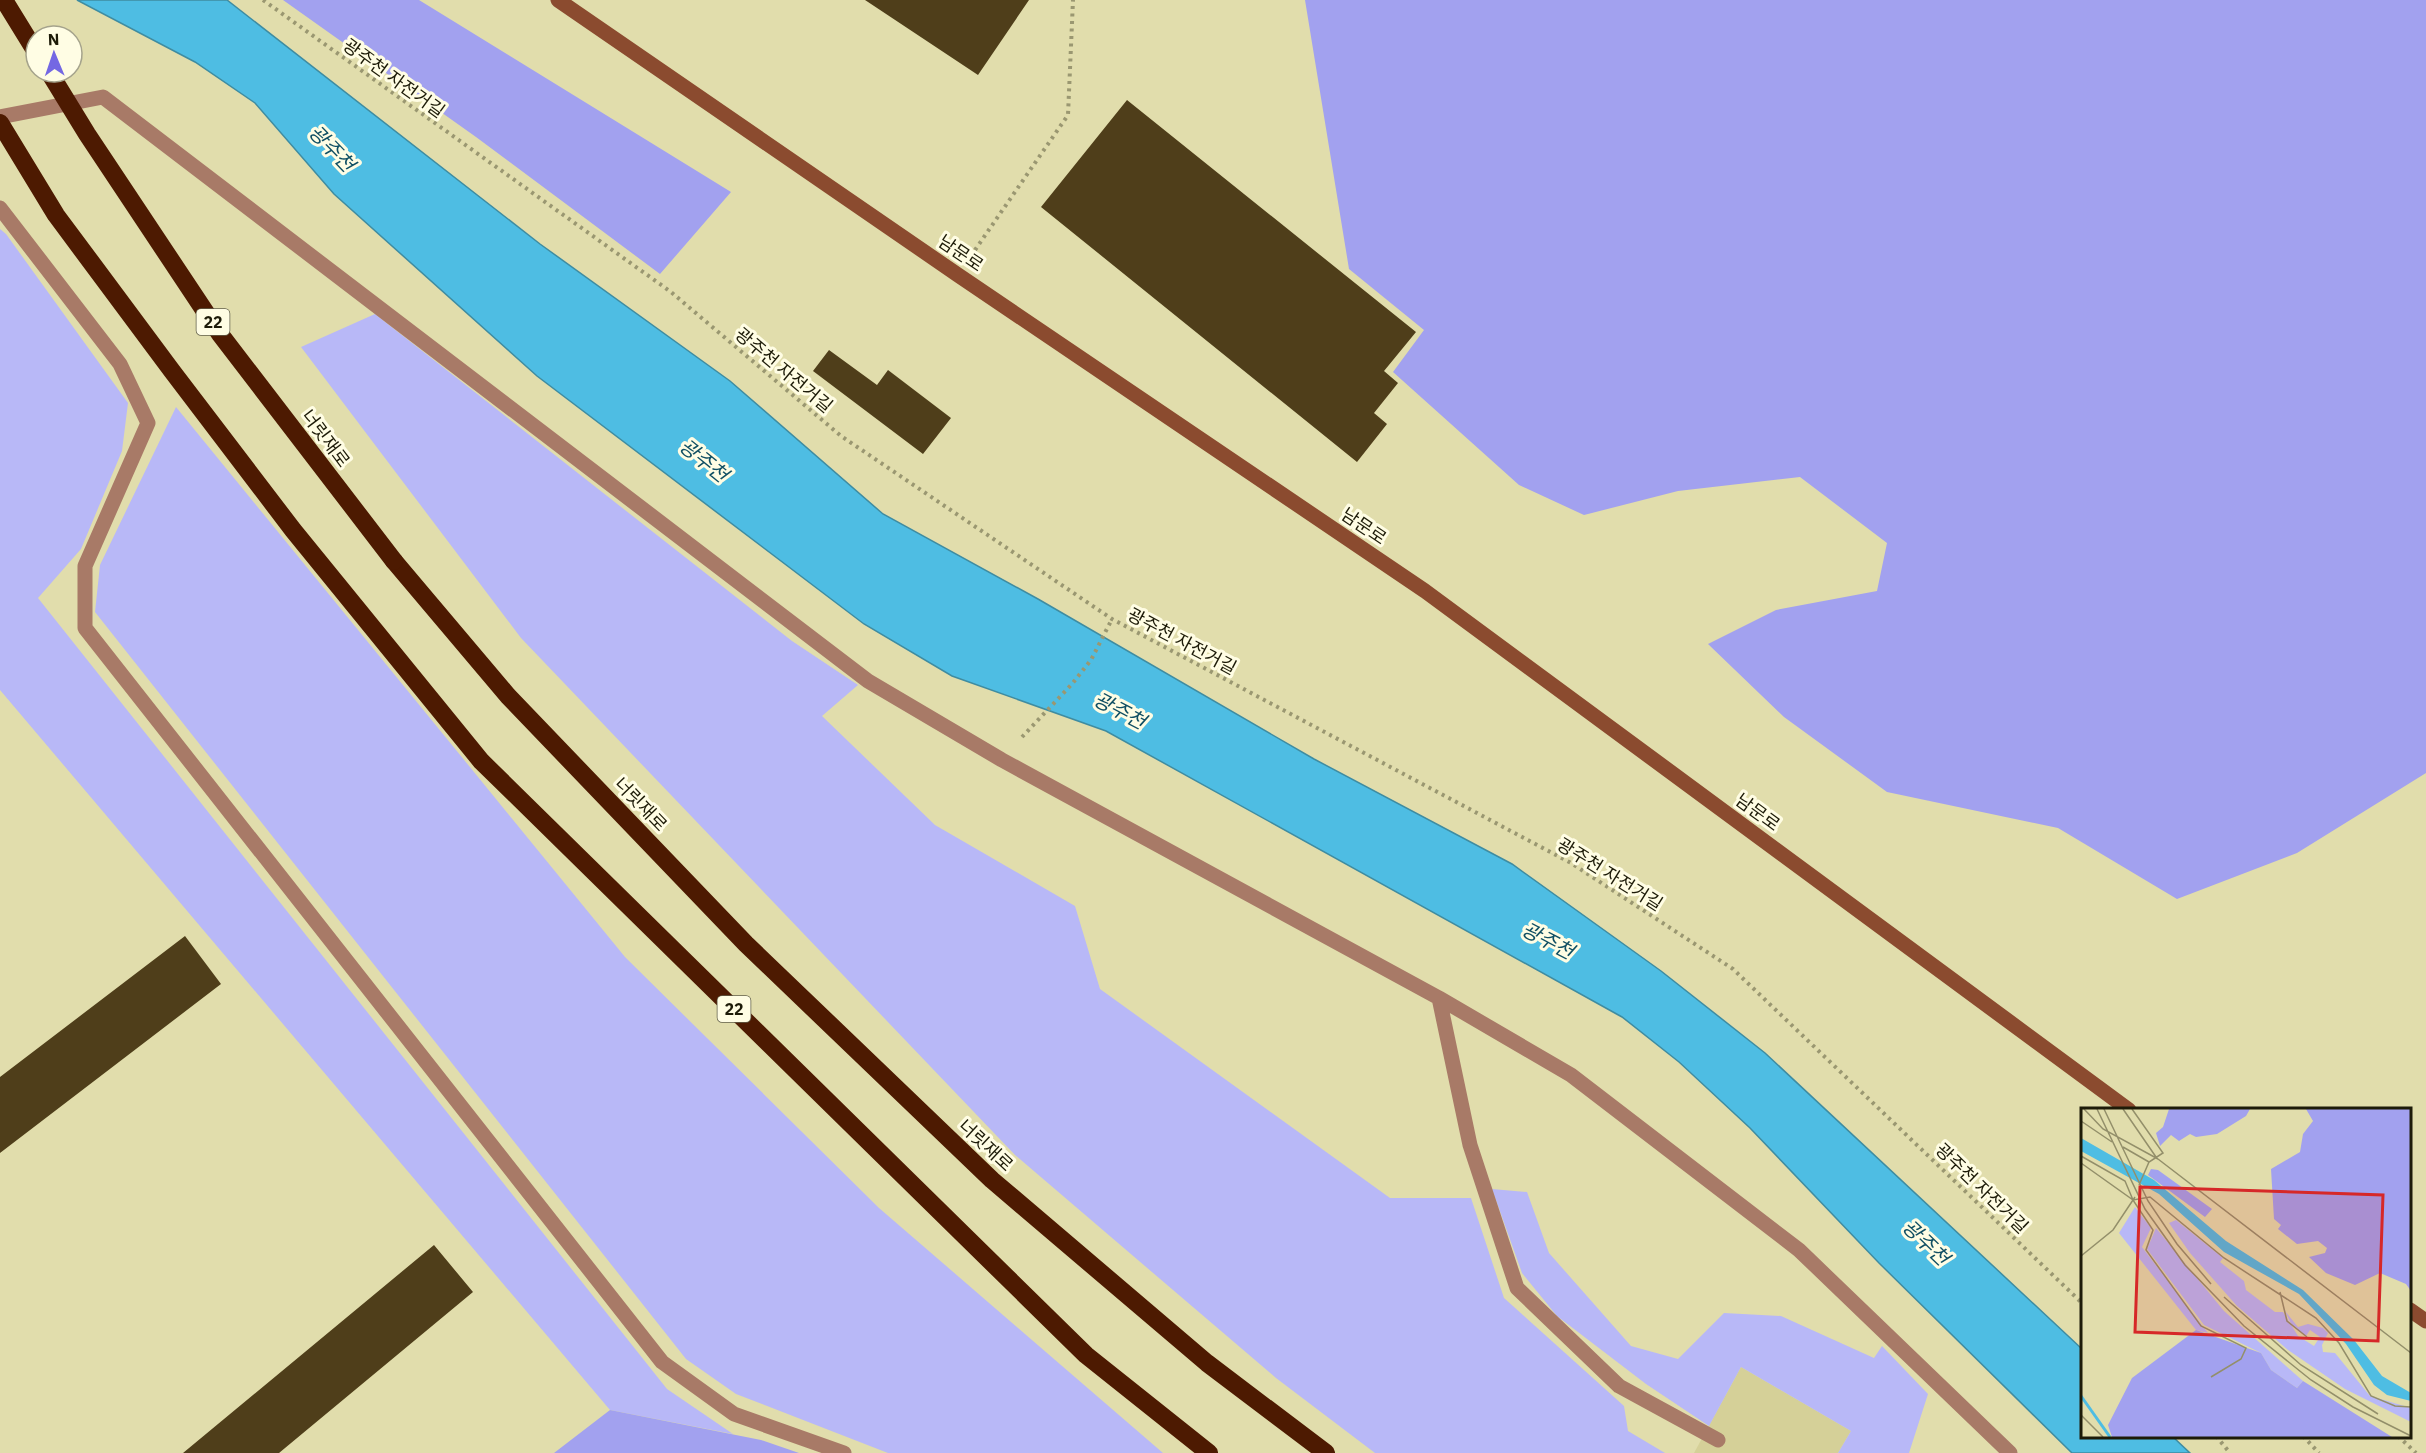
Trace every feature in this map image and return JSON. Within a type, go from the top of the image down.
[{"type":"highway","points":[[4,0],[24,32]]},
{"type":"highway","name":"너릿재로","points":[[56,84],[220,334],[394,561],[508,696],[746,944],[992,1180],[1207,1363],[1326,1453]]},
{"type":"highway","name":"22","points":[[0,123],[56,215],[293,530],[481,761],[1086,1355],[1209,1453]]},
{"type":"street","name":"남문로","points":[[558,0],[958,275],[1425,591],[2126,1108]]},
{"type":"street","points":[[2411,1311],[2426,1321]]},
{"type":"lane","points":[[0,117],[103,97],[868,681],[1002,760],[1439,998],[1571,1075],[1799,1250],[2010,1453]]},
{"type":"lane","points":[[0,208],[120,364],[148,423],[85,566],[85,628],[662,1362],[734,1414],[844,1453]]},
{"type":"lane","points":[[1439,998],[1470,1145],[1517,1288],[1619,1386],[1718,1440]]},
{"type":"path","name":"광주천 자전거길","points":[[262,0],[671,292],[841,436],[1112,620],[1571,863],[1733,969],[2081,1302]]},
{"type":"path","points":[[958,275],[1068,115],[1073,0]]},
{"type":"path","points":[[1020,739],[1091,660],[1112,620]]},
{"type":"path","points":[[2217,1438],[2230,1453]]},
{"type":"path","points":[[2304,1438],[2319,1453]]},
{"type":"path","points":[[2399,1438],[2416,1453]]},
{"type":"shaded area","points":[[283,0],[419,0],[731,192],[660,274],[476,137]]},
{"type":"shaded area","points":[[1305,0],[2426,0],[2426,773],[2297,853],[2177,899],[2058,828],[1887,792],[1784,717],[1708,644],[1776,610],[1877,591],[1887,543],[1800,477],[1678,491],[1584,515],[1519,485],[1393,372],[1424,330],[1349,269]]},
{"type":"shaded area","points":[[0,229],[6,234],[128,403],[122,451],[81,549],[38,598],[667,1389],[733,1434],[610,1410],[0,690]]},
{"type":"shaded area","points":[[375,314],[792,641],[858,685],[822,716],[935,825],[1075,906],[1100,989],[1390,1198],[1471,1198],[1504,1298],[1624,1406],[1628,1431],[1665,1453],[1375,1453],[1276,1378],[1015,1155],[521,638],[301,347]]},
{"type":"shaded area","points":[[176,407],[625,957],[879,1208],[1163,1453],[888,1453],[736,1394],[686,1359],[95,612],[100,565]]},
{"type":"shaded area","points":[[1492,1189],[1527,1192],[1549,1253],[1631,1346],[1678,1359],[1724,1313],[1781,1316],[1874,1358],[1882,1346],[1928,1394],[1909,1453],[1838,1453],[1851,1431],[1741,1367],[1709,1426],[1646,1384],[1557,1316],[1522,1273]]},
{"type":"shaded area","points":[[1741,1367],[1851,1431],[1838,1453],[1694,1453]]},
{"type":"shaded area","points":[[610,1410],[761,1440],[799,1453],[554,1453]]},
{"type":"water","name":"광주천","points":[[77,0],[227,0],[540,244],[730,381],[883,514],[1038,599],[1314,759],[1512,864],[1661,971],[1765,1053],[2081,1348],[2081,1438],[2174,1438],[2190,1453],[2072,1453],[1879,1263],[1750,1128],[1679,1062],[1622,1017],[1106,731],[952,676],[864,624],[537,376],[334,194],[255,103],[195,62]]},
{"type":"building","points":[[865,0],[1029,0],[978,75]]},
{"type":"building","points":[[1127,100],[1416,332],[1384,371],[1398,383],[1374,413],[1387,424],[1357,462],[1041,207]]},
{"type":"building","points":[[829,350],[877,385],[888,370],[951,418],[923,454],[813,371]]},
{"type":"building","points":[[185,936],[221,984],[0,1153],[0,1077]]},
{"type":"building","points":[[434,1245],[473,1292],[279,1453],[183,1453]]}]
